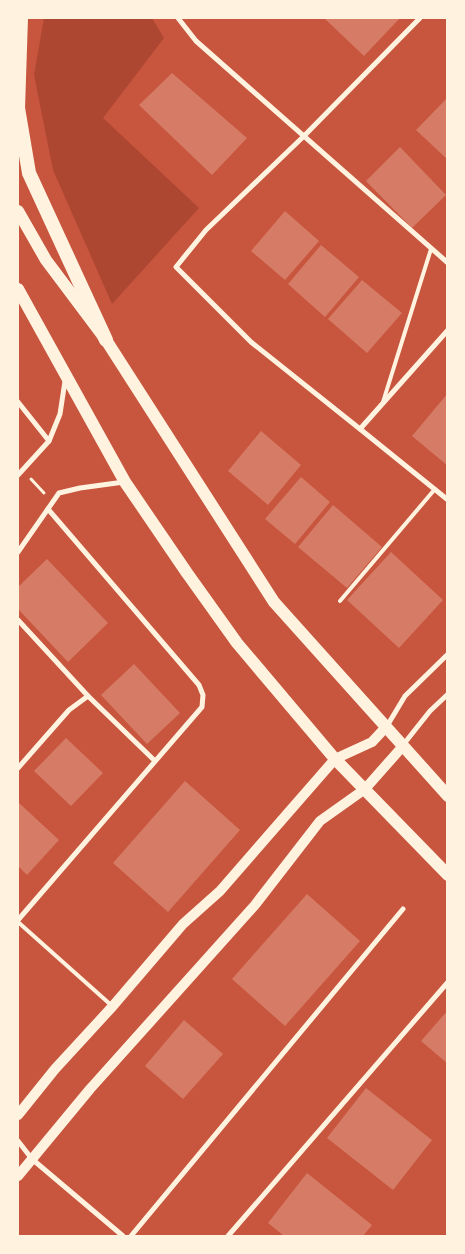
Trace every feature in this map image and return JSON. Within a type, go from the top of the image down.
[{"type":"highway","points":[[21,18],[18,108],[30,173],[106,340]]},
{"type":"main road","points":[[18,211],[46,260],[106,340],[274,602],[448,796]]},
{"type":"main road","points":[[18,289],[125,482],[186,573],[237,643],[335,759],[448,875]]},
{"type":"main road","points":[[18,1114],[55,1069],[112,1007],[183,924],[220,891],[335,759],[372,742],[386,727]]},
{"type":"main road","points":[[18,1176],[90,1089],[255,905],[320,821],[365,789],[403,746]]},
{"type":"street","points":[[178,18],[196,41],[448,264]]},
{"type":"street","points":[[420,18],[304,136],[206,230],[176,267],[251,342],[448,500]]},
{"type":"street","points":[[360,429],[448,330]]},
{"type":"street","points":[[18,475],[49,441],[60,414],[66,376]]},
{"type":"street","points":[[18,402],[49,441]]},
{"type":"street","points":[[18,552],[59,493],[125,482]]},
{"type":"street","points":[[18,921],[202,707],[203,696],[200,685],[48,510]]},
{"type":"street","points":[[18,620],[88,696],[155,761]]},
{"type":"street","points":[[386,727],[405,696],[448,654]]},
{"type":"street","points":[[403,746],[430,711],[448,694]]},
{"type":"street","points":[[18,768],[69,710],[88,696]]},
{"type":"street","points":[[131,1236],[403,909]]},
{"type":"street","points":[[228,1236],[448,982]]},
{"type":"street","points":[[18,1141],[32,1159],[123,1236]]},
{"type":"lane","points":[[382,404],[431,249]]},
{"type":"lane","points":[[340,601],[435,490]]},
{"type":"lane","points":[[18,921],[112,1007]]},
{"type":"path","points":[[22,470],[53,503]]},
{"type":"shaded area","points":[[44,18],[152,18],[164,38],[103,118],[199,208],[112,304],[53,170],[34,75]]},
{"type":"building","points":[[324,18],[400,18],[364,56]]},
{"type":"building","points":[[172,73],[247,138],[212,175],[139,105]]},
{"type":"building","points":[[448,97],[448,160],[416,130]]},
{"type":"building","points":[[400,147],[446,195],[412,228],[366,181]]},
{"type":"building","points":[[285,211],[319,241],[285,280],[251,251]]},
{"type":"building","points":[[321,245],[359,277],[325,317],[288,284]]},
{"type":"building","points":[[362,280],[402,313],[367,353],[328,319]]},
{"type":"building","points":[[448,393],[448,466],[412,436]]},
{"type":"building","points":[[261,431],[301,465],[268,505],[228,471]]},
{"type":"building","points":[[301,477],[330,502],[295,544],[265,519]]},
{"type":"building","points":[[333,505],[382,547],[347,588],[298,547]]},
{"type":"building","points":[[391,552],[443,600],[399,648],[347,600]]},
{"type":"building","points":[[47,559],[108,623],[68,662],[18,609],[18,587]]},
{"type":"building","points":[[134,664],[180,713],[147,744],[101,695]]},
{"type":"building","points":[[66,738],[103,773],[71,806],[34,771]]},
{"type":"building","points":[[185,781],[240,830],[168,912],[113,863]]},
{"type":"building","points":[[18,802],[59,840],[27,875],[18,866]]},
{"type":"building","points":[[307,894],[360,941],[285,1026],[232,979]]},
{"type":"building","points":[[448,1010],[448,1064],[421,1041]]},
{"type":"building","points":[[184,1020],[223,1054],[183,1099],[145,1066]]},
{"type":"building","points":[[366,1088],[432,1140],[393,1190],[327,1138]]},
{"type":"building","points":[[307,1173],[372,1225],[363,1236],[284,1236],[268,1223]]}]
